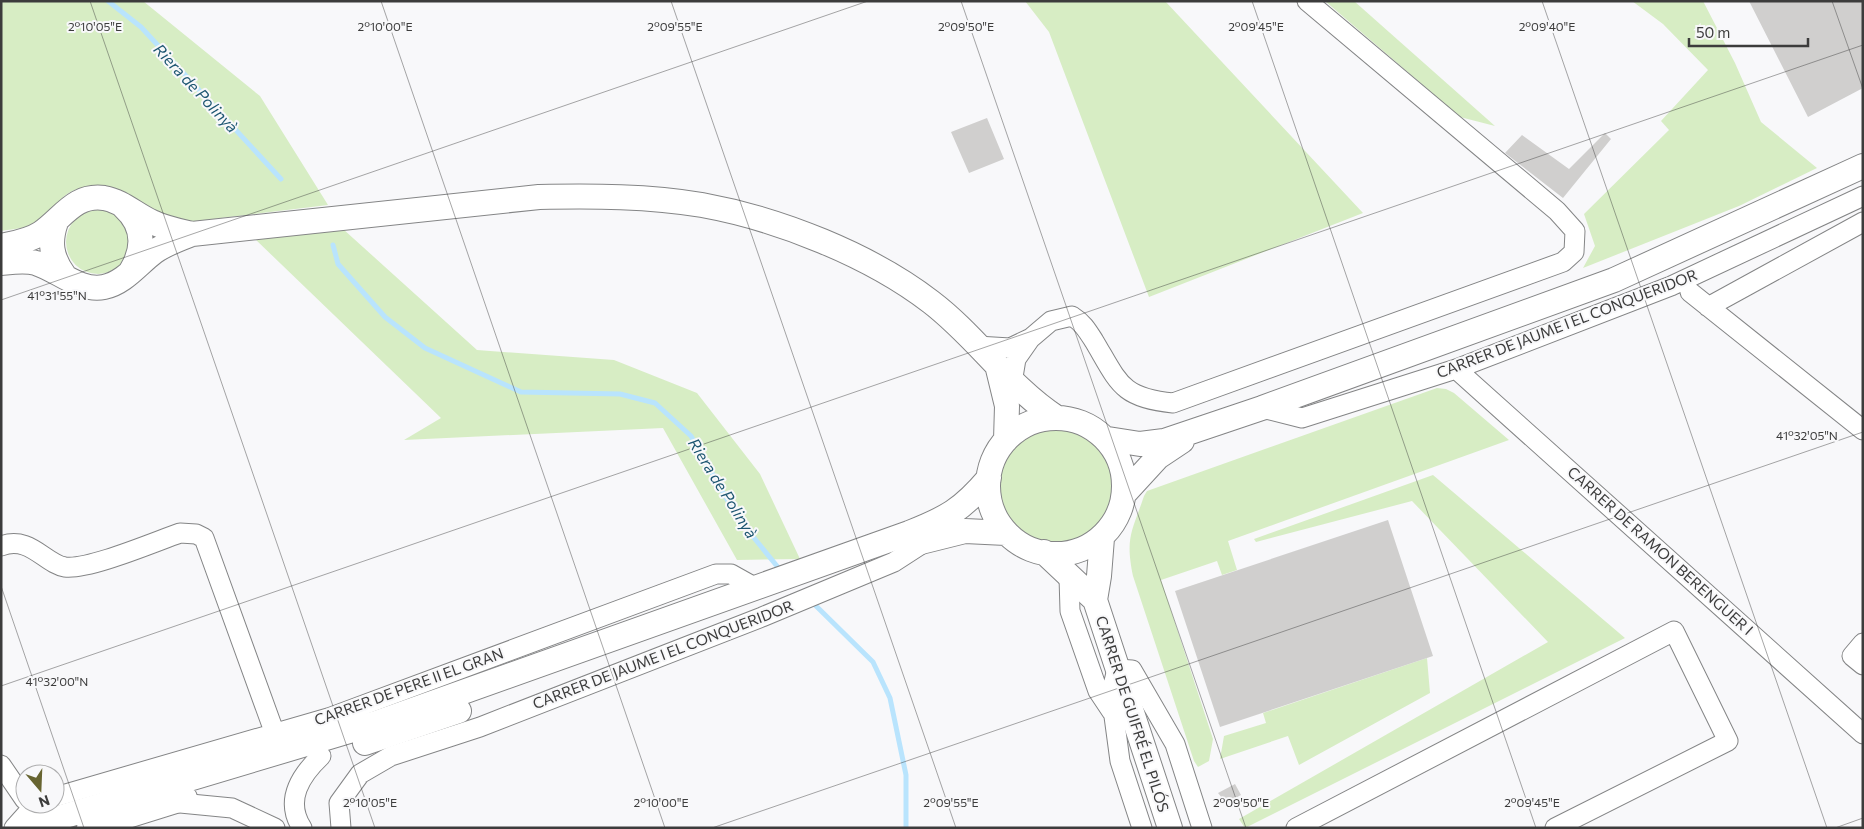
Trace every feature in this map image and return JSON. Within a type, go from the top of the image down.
[{"type":"main road","points":[[1,263],[36,264],[64,275],[76,283],[89,287],[103,287],[118,282],[155,251],[192,234],[540,197],[592,196],[650,199],[703,206],[752,218],[796,232],[843,251],[885,272],[932,302],[1026,396],[1056,418],[1086,425],[1108,439],[1152,443],[1262,408],[1614,280],[1863,166]]},
{"type":"main road","points":[[64,275],[56,264],[51,236],[56,222],[65,210],[77,202],[91,198],[106,198],[121,204],[152,222],[192,234]]},
{"type":"main road","points":[[121,204],[132,215],[140,228],[142,244],[138,259],[130,272]]},
{"type":"main road","points":[[1,246],[28,240],[56,222]]},
{"type":"main road","points":[[1005,376],[1007,406],[1006,440]]},
{"type":"main road","points":[[1056,418],[1038,422],[1006,440],[995,458],[989,478],[992,507],[1006,533],[1022,545],[1044,552],[1073,552],[1102,538],[1114,522],[1124,494],[1158,457],[1197,430]]},
{"type":"main road","points":[[1108,439],[1122,473],[1124,494]]},
{"type":"main road","points":[[806,574],[951,516],[989,478]]},
{"type":"main road","points":[[65,800],[376,722],[767,587],[891,549],[973,531],[1006,533]]},
{"type":"main road","name":"CARRER DE GUIFRÉ EL PILÓS","points":[[1102,538],[1095,600],[1170,828]]},
{"type":"main road","name":"CARRER DE GUIFRÉ EL PILÓS","points":[[1044,552],[1095,600]]},
{"type":"main road","points":[[92,827],[401,732],[548,680],[767,587]]},
{"type":"street","points":[[1005,376],[1031,338],[1051,321],[1072,316],[1083,323],[1119,384],[1135,396],[1148,401],[1173,403],[1563,262],[1574,252],[1575,231],[1557,211],[1307,1]]},
{"type":"street","name":"CARRER DE JAUME I EL CONQUERIDOR","points":[[1262,408],[1302,418],[1456,368],[1671,286],[1863,196]]},
{"type":"street","points":[[1708,307],[1863,222]]},
{"type":"street","points":[[1690,292],[1859,422]]},
{"type":"street","points":[[977,346],[1010,348],[1031,338]]},
{"type":"street","name":"CARRER DE RAMON BERENGUER I","points":[[1456,368],[1863,734]]},
{"type":"street","points":[[1,546],[8,544],[32,547],[63,567],[82,567],[180,533],[196,534],[204,538],[276,734]]},
{"type":"street","name":"CARRER DE JAUME I EL CONQUERIDOR","points":[[341,828],[339,804],[360,774],[392,756],[480,727],[762,617],[894,562],[928,540]]},
{"type":"street","name":"CARRER DE PERE II EL GRAN","points":[[65,794],[331,717],[716,574],[731,574],[767,587]]},
{"type":"street","points":[[1069,577],[1070,611],[1098,691],[1113,714]]},
{"type":"street","points":[[1296,828],[1674,631],[1728,741],[1555,828]]},
{"type":"street","points":[[1863,643],[1852,656],[1863,665]]},
{"type":"street","points":[[1142,828],[1120,761],[1111,694],[1118,669],[1132,670],[1174,744],[1202,828]]},
{"type":"street","points":[[302,828],[298,822],[295,804],[297,786],[310,767],[321,756]]},
{"type":"street","points":[[1,765],[15,786]]},
{"type":"street","points":[[169,802],[232,808],[275,828]]},
{"type":"street","points":[[14,828],[26,814]]},
{"type":"green space","points":[[1,1],[143,1],[260,96],[328,205],[183,221],[165,216],[116,189],[105,186],[93,186],[81,188],[65,195],[43,218],[30,225],[1,231]]},
{"type":"green space","points":[[1025,1],[1165,1],[1363,213],[1149,297],[1049,32]]},
{"type":"green space","points":[[1325,1],[1354,1],[1495,126],[1460,117]]},
{"type":"green space","points":[[1632,1],[1703,1],[1735,63],[1761,122],[1817,168],[1739,206],[1583,268],[1595,246],[1584,214],[1669,130],[1661,121],[1708,70],[1663,24]]},
{"type":"green space","points":[[98,210],[116,216],[124,224],[130,242],[124,260],[116,268],[98,274],[80,268],[72,260],[66,242],[72,224],[80,216]]},
{"type":"green space","points":[[343,229],[477,350],[614,360],[697,393],[760,474],[800,559],[737,560],[663,428],[404,440],[441,418],[255,239]]},
{"type":"green space","points":[[1437,388],[1446,389],[1454,393],[1509,440],[1228,541],[1237,570],[1222,575],[1217,561],[1161,580],[1213,739],[1209,761],[1198,767],[1194,761],[1133,576],[1130,552],[1131,535],[1147,491]]},
{"type":"green space","points":[[1057,418],[1083,424],[1105,438],[1119,460],[1125,486],[1119,512],[1105,534],[1083,548],[1057,554],[1031,548],[1009,534],[995,512],[989,486],[995,460],[1009,438],[1031,424]]},
{"type":"green space","points":[[1433,475],[1625,638],[1245,828],[1239,819],[1548,642],[1412,501],[1256,542],[1254,539]]},
{"type":"green space","points":[[1427,658],[1430,693],[1299,765],[1288,736],[1220,759],[1224,736],[1266,723],[1263,713]]},
{"type":"building","points":[[1749,1],[1863,1],[1863,88],[1808,117]]},
{"type":"building","points":[[987,118],[1004,159],[969,173],[951,132]]},
{"type":"building","points":[[1605,133],[1611,139],[1563,198],[1505,153],[1522,135],[1569,169]]},
{"type":"building","points":[[1388,520],[1433,656],[1220,727],[1175,591]]},
{"type":"building","points":[[1235,784],[1241,795],[1226,803],[1218,793]]},
{"type":"waterway","name":"Riera de Polinyà","points":[[108,1],[141,27],[281,179]]},
{"type":"waterway","name":"Riera de Polinyà","points":[[333,245],[338,264],[385,317],[425,348],[521,392],[620,394],[655,403],[691,436],[737,517],[781,571]]},
{"type":"waterway","name":"Riera de Polinyà","points":[[812,602],[873,662],[890,698],[906,775],[906,828]]}]
